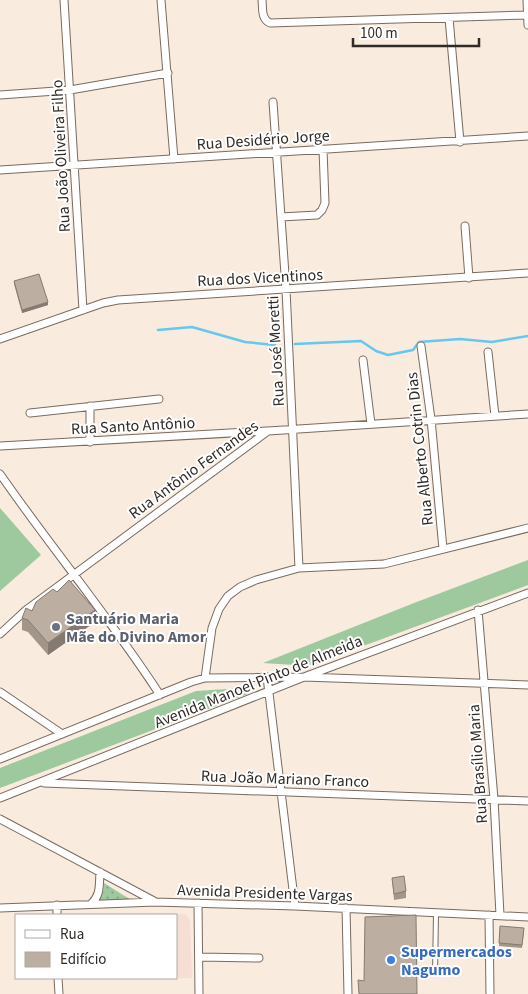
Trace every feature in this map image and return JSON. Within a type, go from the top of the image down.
[{"type":"street","name":"Rua João Oliveira Filho","points":[[64,0],[83,310]]},
{"type":"street","points":[[162,0],[174,159]]},
{"type":"street","points":[[262,0],[263,16],[267,22],[528,15]]},
{"type":"street","points":[[527,0],[528,25]]},
{"type":"street","points":[[449,18],[460,142]]},
{"type":"street","points":[[0,95],[70,90],[168,73]]},
{"type":"street","name":"Rua José Moretti","points":[[273,102],[286,289],[299,568]]},
{"type":"street","name":"Rua Desidério Jorge","points":[[0,170],[460,142],[528,136]]},
{"type":"street","points":[[281,216],[317,215],[322,210],[325,203],[323,149]]},
{"type":"street","points":[[464,226],[469,278]]},
{"type":"street","name":"Rua dos Vicentinos","points":[[0,339],[103,303],[118,300],[528,273]]},
{"type":"street","name":"Rua Alberto Cotrin Dias","points":[[421,346],[431,419],[443,549]]},
{"type":"street","points":[[488,352],[495,416]]},
{"type":"street","points":[[363,360],[371,424]]},
{"type":"street","points":[[30,413],[159,399]]},
{"type":"street","points":[[90,406],[90,442]]},
{"type":"street","name":"Rua Antônio Fernandes","points":[[0,634],[17,617],[268,431],[528,414]]},
{"type":"street","name":"Rua Santo Antônio","points":[[0,446],[268,431]]},
{"type":"street","points":[[0,474],[118,632],[160,695]]},
{"type":"street","points":[[205,678],[212,628],[220,608],[228,596],[240,587],[256,580],[299,568],[384,564],[528,528]]},
{"type":"street","name":"Avenida Manoel Pinto de Almeida","points":[[0,798],[304,676],[528,593]]},
{"type":"street","name":"Rua Brasílio Maria","points":[[478,610],[494,799],[500,916]]},
{"type":"street","points":[[267,676],[295,906]]},
{"type":"street","points":[[0,759],[205,678],[304,676],[528,685]]},
{"type":"street","points":[[0,692],[62,734]]},
{"type":"street","name":"Rua João Mariano Franco","points":[[41,783],[528,801]]},
{"type":"street","points":[[0,819],[155,902]]},
{"type":"street","points":[[91,904],[97,898],[99,891],[100,872]]},
{"type":"street","name":"Avenida Presidente Vargas","points":[[0,908],[155,902],[346,908],[528,917]]},
{"type":"street","points":[[198,903],[198,994]]},
{"type":"street","points":[[57,905],[57,914]]},
{"type":"street","points":[[346,908],[348,994]]},
{"type":"street","points":[[489,915],[490,994]]},
{"type":"street","points":[[199,957],[259,958]]},
{"type":"street","points":[[58,979],[59,994]]},
{"type":"lane","points":[[435,974],[436,913]]},
{"type":"shaded area","points":[[178,914],[185,914],[190,920],[192,978],[178,978]]},
{"type":"green space","points":[[0,508],[41,555],[0,591]]},
{"type":"green space","points":[[528,560],[528,585],[309,666],[263,663],[414,603]]},
{"type":"green space","points":[[242,688],[248,694],[0,788],[0,768],[196,691]]},
{"type":"green space","points":[[104,883],[131,900],[99,900],[103,893]]},
{"type":"building","points":[[39,274],[48,302],[22,310],[14,281]]},
{"type":"building","name":"Santuário Maria Mãe do Divino Amor","points":[[69,580],[95,610],[48,643],[28,620],[22,618],[26,608],[32,611],[36,602],[53,589],[57,592]]},
{"type":"building","points":[[404,876],[406,891],[394,894],[392,878]]},
{"type":"building","name":"Supermercados Nagumo","points":[[416,915],[417,994],[359,994],[358,980],[364,981],[365,917]]},
{"type":"building","points":[[500,926],[524,928],[522,945],[499,943]]},
{"type":"waterway","points":[[158,330],[192,327],[245,342],[275,345]]},
{"type":"waterway","points":[[295,344],[361,341],[376,351],[388,355],[413,350],[419,342],[460,339],[492,342],[528,336]]},
{"type":"place","name":"Santuário Maria Mãe do Divino Amor","points":[[56,627]]},
{"type":"place","name":"Supermercados Nagumo","points":[[391,960]]}]
